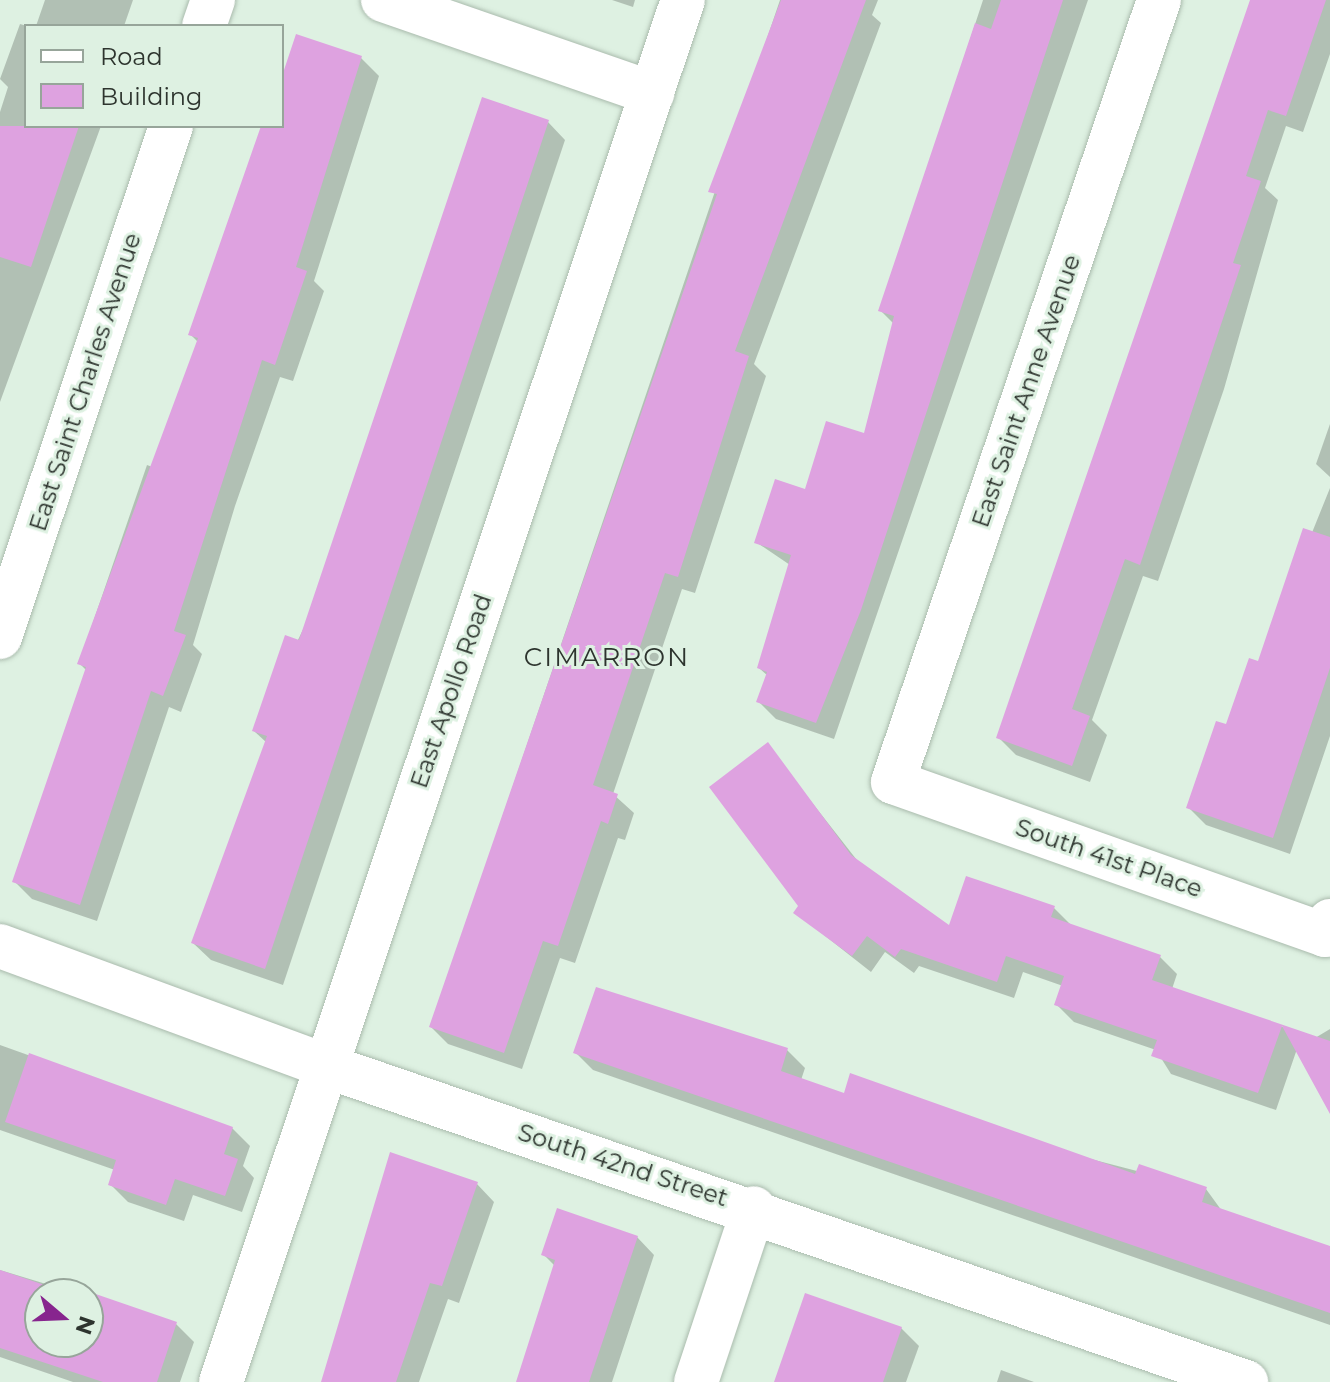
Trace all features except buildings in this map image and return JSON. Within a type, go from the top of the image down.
[{"type":"street","points":[[205,24],[213,0]]},
{"type":"street","points":[[383,0],[652,93]]},
{"type":"street","name":"East Apollo Road","points":[[221,1382],[683,0]]},
{"type":"street","name":"East Saint Anne Avenue","points":[[893,782],[1159,0]]},
{"type":"street","name":"East Saint Charles Avenue","points":[[0,637],[170,128]]},
{"type":"street","name":"South 41st Place","points":[[893,782],[1328,928]]},
{"type":"street","name":"South 42nd Street","points":[[0,946],[326,1066],[754,1208],[1176,1371],[1246,1382]]},
{"type":"street","points":[[696,1382],[754,1208]]},
{"type":"district","name":"CIMARRON","points":[[607,658]]}]
